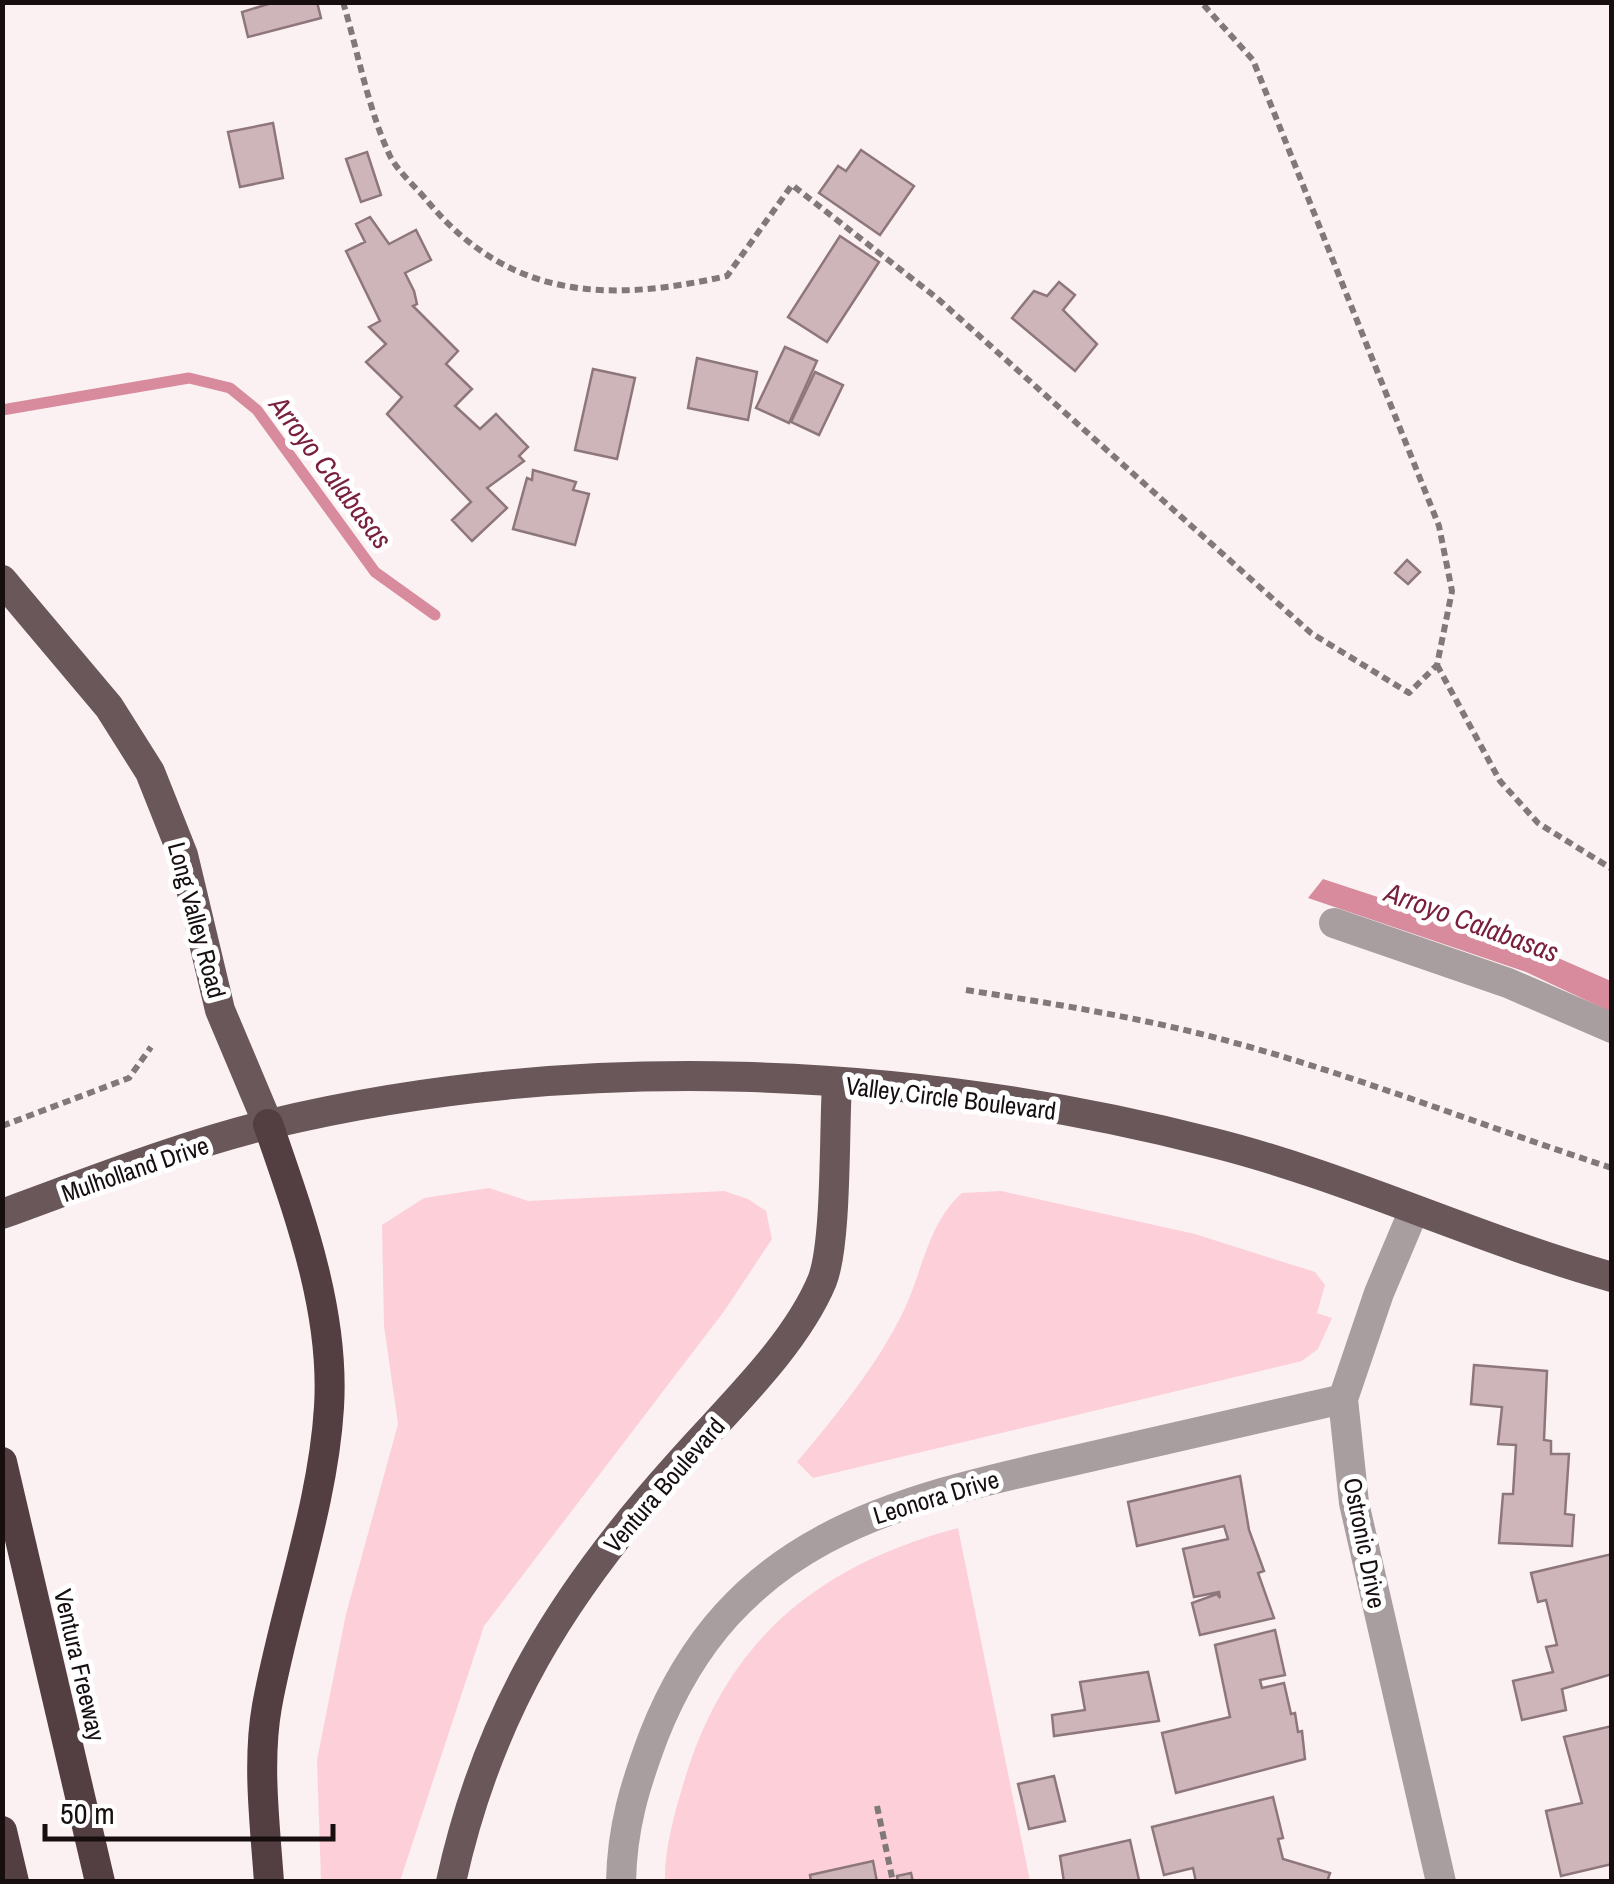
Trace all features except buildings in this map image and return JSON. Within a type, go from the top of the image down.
[{"type":"highway","points":[[268,1124],[298,1210],[327,1332],[329,1406],[318,1481],[266,1710],[264,1806],[268,1882]]},
{"type":"highway","name":"Ventura Freeway","points":[[2,1462],[100,1882]]},
{"type":"highway","points":[[3,1835],[14,1882]]},
{"type":"main road","name":"Long Valley Road","points":[[2,580],[109,707],[150,772],[183,855],[220,1010],[268,1124]]},
{"type":"main road","name":"Valley Circle Boulevard","points":[[268,1124],[387,1102],[556,1082],[704,1078],[837,1084],[1035,1107],[1212,1142],[1612,1278]]},
{"type":"main road","name":"Ventura Boulevard","points":[[451,1882],[487,1758],[527,1667],[580,1585],[675,1467],[739,1399],[812,1302],[824,1276],[829,1237],[837,1084]]},
{"type":"main road","name":"Mulholland Drive","points":[[2,1214],[268,1124]]},
{"type":"street","points":[[1334,923],[1508,983],[1612,1028]]},
{"type":"street","name":"Ostronic Drive","points":[[1414,1210],[1379,1293],[1343,1400],[1354,1503],[1440,1882]]},
{"type":"street","name":"Leonora Drive","points":[[621,1882],[622,1836],[630,1798],[670,1697],[718,1622],[772,1573],[840,1528],[910,1499],[1343,1400]]},
{"type":"path","points":[[343,2],[390,158],[448,225],[514,270],[588,293],[658,291],[727,276],[792,185],[937,298],[1311,633],[1409,693],[1436,665],[1452,591],[1439,526],[1253,60],[1201,2]]},
{"type":"path","points":[[1436,665],[1500,781],[1538,823],[1612,868]]},
{"type":"path","points":[[966,990],[1066,1005],[1217,1038],[1335,1072],[1612,1168]]},
{"type":"path","points":[[2,1126],[129,1078],[151,1048]]},
{"type":"path","points":[[877,1806],[893,1882]]},
{"type":"shaded area","points":[[1323,879],[1542,951],[1611,981],[1611,1012],[1526,972],[1308,898]]},
{"type":"shaded area","points":[[489,1188],[528,1201],[724,1191],[748,1199],[766,1211],[772,1239],[725,1310],[484,1626],[400,1881],[321,1881],[317,1760],[346,1614],[398,1424],[384,1326],[382,1225],[424,1198]]},
{"type":"shaded area","points":[[1001,1191],[1195,1234],[1315,1272],[1325,1285],[1317,1313],[1332,1318],[1318,1349],[1302,1361],[813,1478],[797,1462],[882,1351],[911,1295],[941,1218],[962,1193]]},
{"type":"shaded area","points":[[958,1528],[1030,1881],[665,1881],[673,1821],[701,1734],[724,1689],[751,1650],[783,1617],[820,1588],[907,1544]]},
{"type":"waterway","name":"Arroyo Calabasas","points":[[2,410],[189,378],[230,388],[257,410],[375,572],[435,615]]}]
